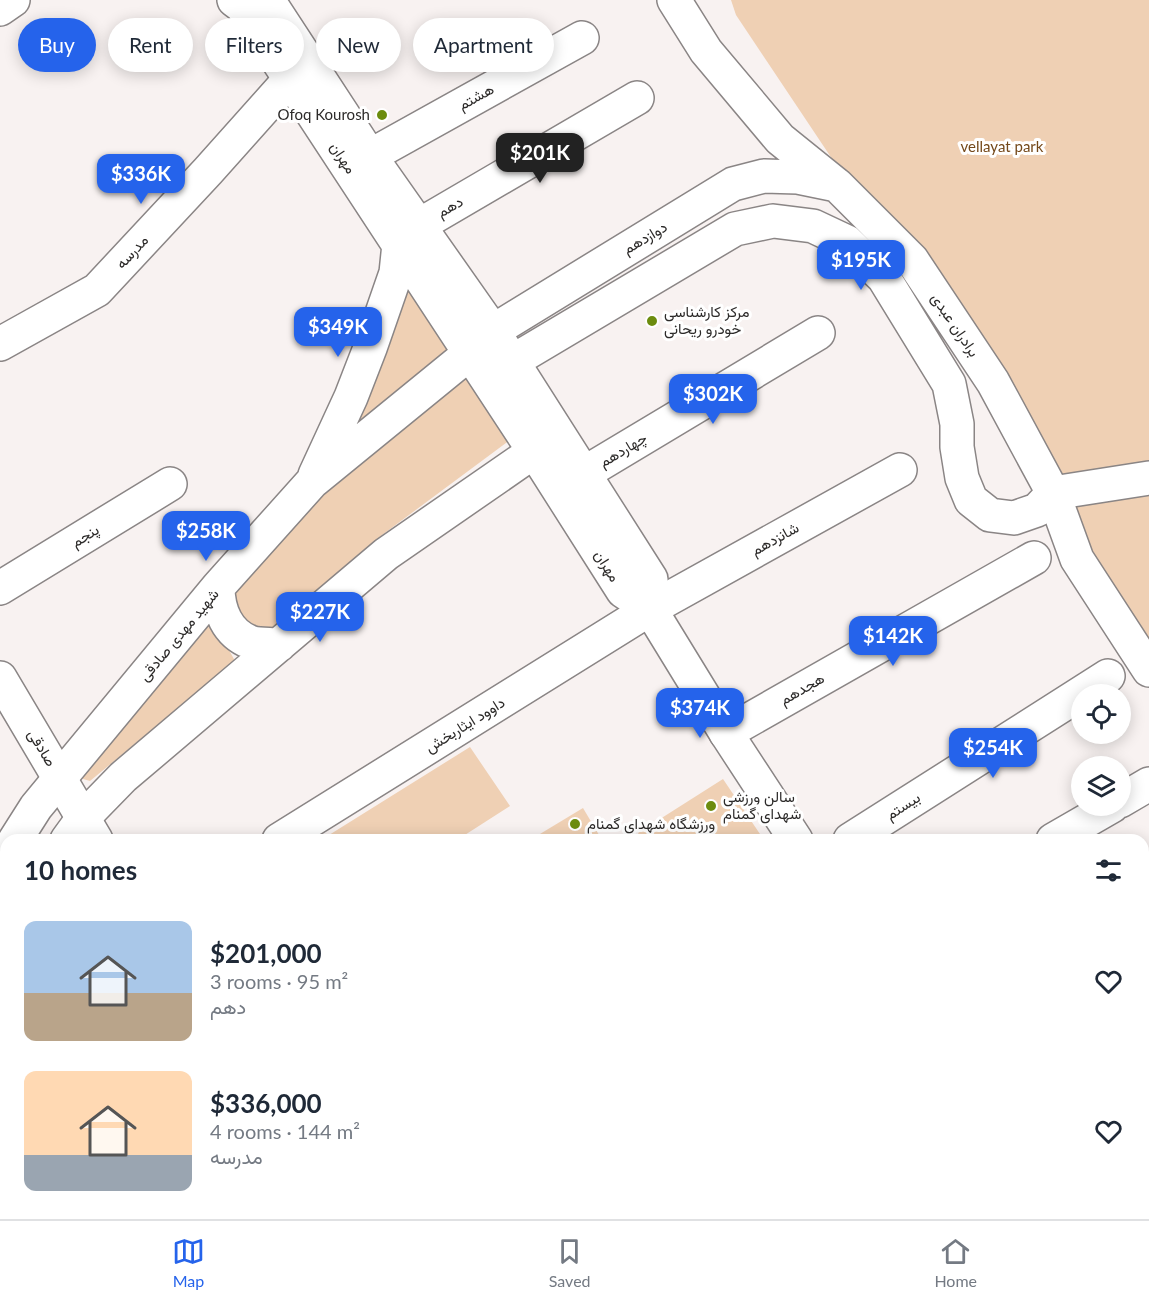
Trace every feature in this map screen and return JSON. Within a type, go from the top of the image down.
[{"type":"main road","points":[[0,9],[13,0]]},
{"type":"main road","name":"مهران","points":[[234,0],[242,6],[291,78],[408,235],[482,342],[546,443],[623,591],[650,609]]},
{"type":"main road","name":"برادران عبدی","points":[[674,0],[706,51],[780,139],[837,185],[912,260],[993,382],[1053,493],[1077,559],[1149,670]]},
{"type":"main road","name":"مهران","points":[[272,1],[370,156],[408,235]]},
{"type":"main road","name":"هشتم","points":[[370,156],[582,38]]},
{"type":"main road","name":"مدرسه","points":[[0,344],[97,290],[291,78]]},
{"type":"main road","name":"دهم","points":[[408,235],[637,98]]},
{"type":"main road","name":"دوازدهم","points":[[482,342],[733,184],[764,176],[798,177],[837,185]]},
{"type":"main road","points":[[513,362],[735,229],[773,220],[813,226],[847,242],[884,278],[950,384],[957,424],[957,447],[962,478],[971,500],[990,515],[1014,518],[1037,510],[1053,493],[1149,478]]},
{"type":"main road","points":[[312,482],[351,397],[408,235]]},
{"type":"main road","name":"چهاردهم","points":[[583,474],[818,333]]},
{"type":"main road","name":"مهران","points":[[482,342],[513,362],[546,443],[583,474],[651,579],[650,609]]},
{"type":"main road","name":"شهید مهدی صادقی","points":[[19,834],[36,807],[218,587],[312,482],[482,342]]},
{"type":"main road","points":[[82,833],[123,777],[386,554],[546,443]]},
{"type":"main road","name":"شانزدهم","points":[[650,609],[900,470]]},
{"type":"main road","name":"پنجم","points":[[0,588],[170,484]]},
{"type":"main road","name":"هجدهم","points":[[726,732],[1034,558]]},
{"type":"main road","points":[[218,587],[218,601],[222,614],[233,632],[251,643],[279,645]]},
{"type":"main road","points":[[650,609],[792,834]]},
{"type":"main road","name":"داوود ایثاربخش","points":[[289,834],[650,609]]},
{"type":"main road","name":"بیستم","points":[[859,834],[1108,676]]},
{"type":"main road","name":"صادقی","points":[[0,678],[61,778],[82,833]]},
{"type":"main road","points":[[1131,795],[1149,784]]},
{"type":"main road","points":[[1063,834],[1095,816]]},
{"type":"green space","name":"vellayat park","points":[[731,0],[1149,0],[1149,638],[736,15]]},
{"type":"green space","points":[[410,284],[456,351],[350,427]]},
{"type":"green space","points":[[466,372],[510,440],[378,538],[292,615],[269,632],[250,628],[238,610],[232,589],[304,507]]},
{"type":"green space","points":[[210,626],[223,639],[235,661],[90,781],[83,779],[80,773],[203,627]]},
{"type":"green space","points":[[470,747],[510,806],[466,834],[331,834]]},
{"type":"green space","name":"سالن ورزشی شهدای گمنام","points":[[723,779],[760,834],[639,834]]},
{"type":"green space","name":"ورزشگاه شهدای گمنام","points":[[583,808],[598,834],[540,834]]},
{"type":"place","name":"Ofoq Kourosh","points":[[382,115]]},
{"type":"place","name":"مرکز کارشناسی خودرو ریحانی","points":[[652,321]]},
{"type":"place","name":"سالن ورزشی شهدای گمنام","points":[[711,806]]},
{"type":"place","name":"ورزشگاه شهدای گمنام","points":[[575,824]]}]
